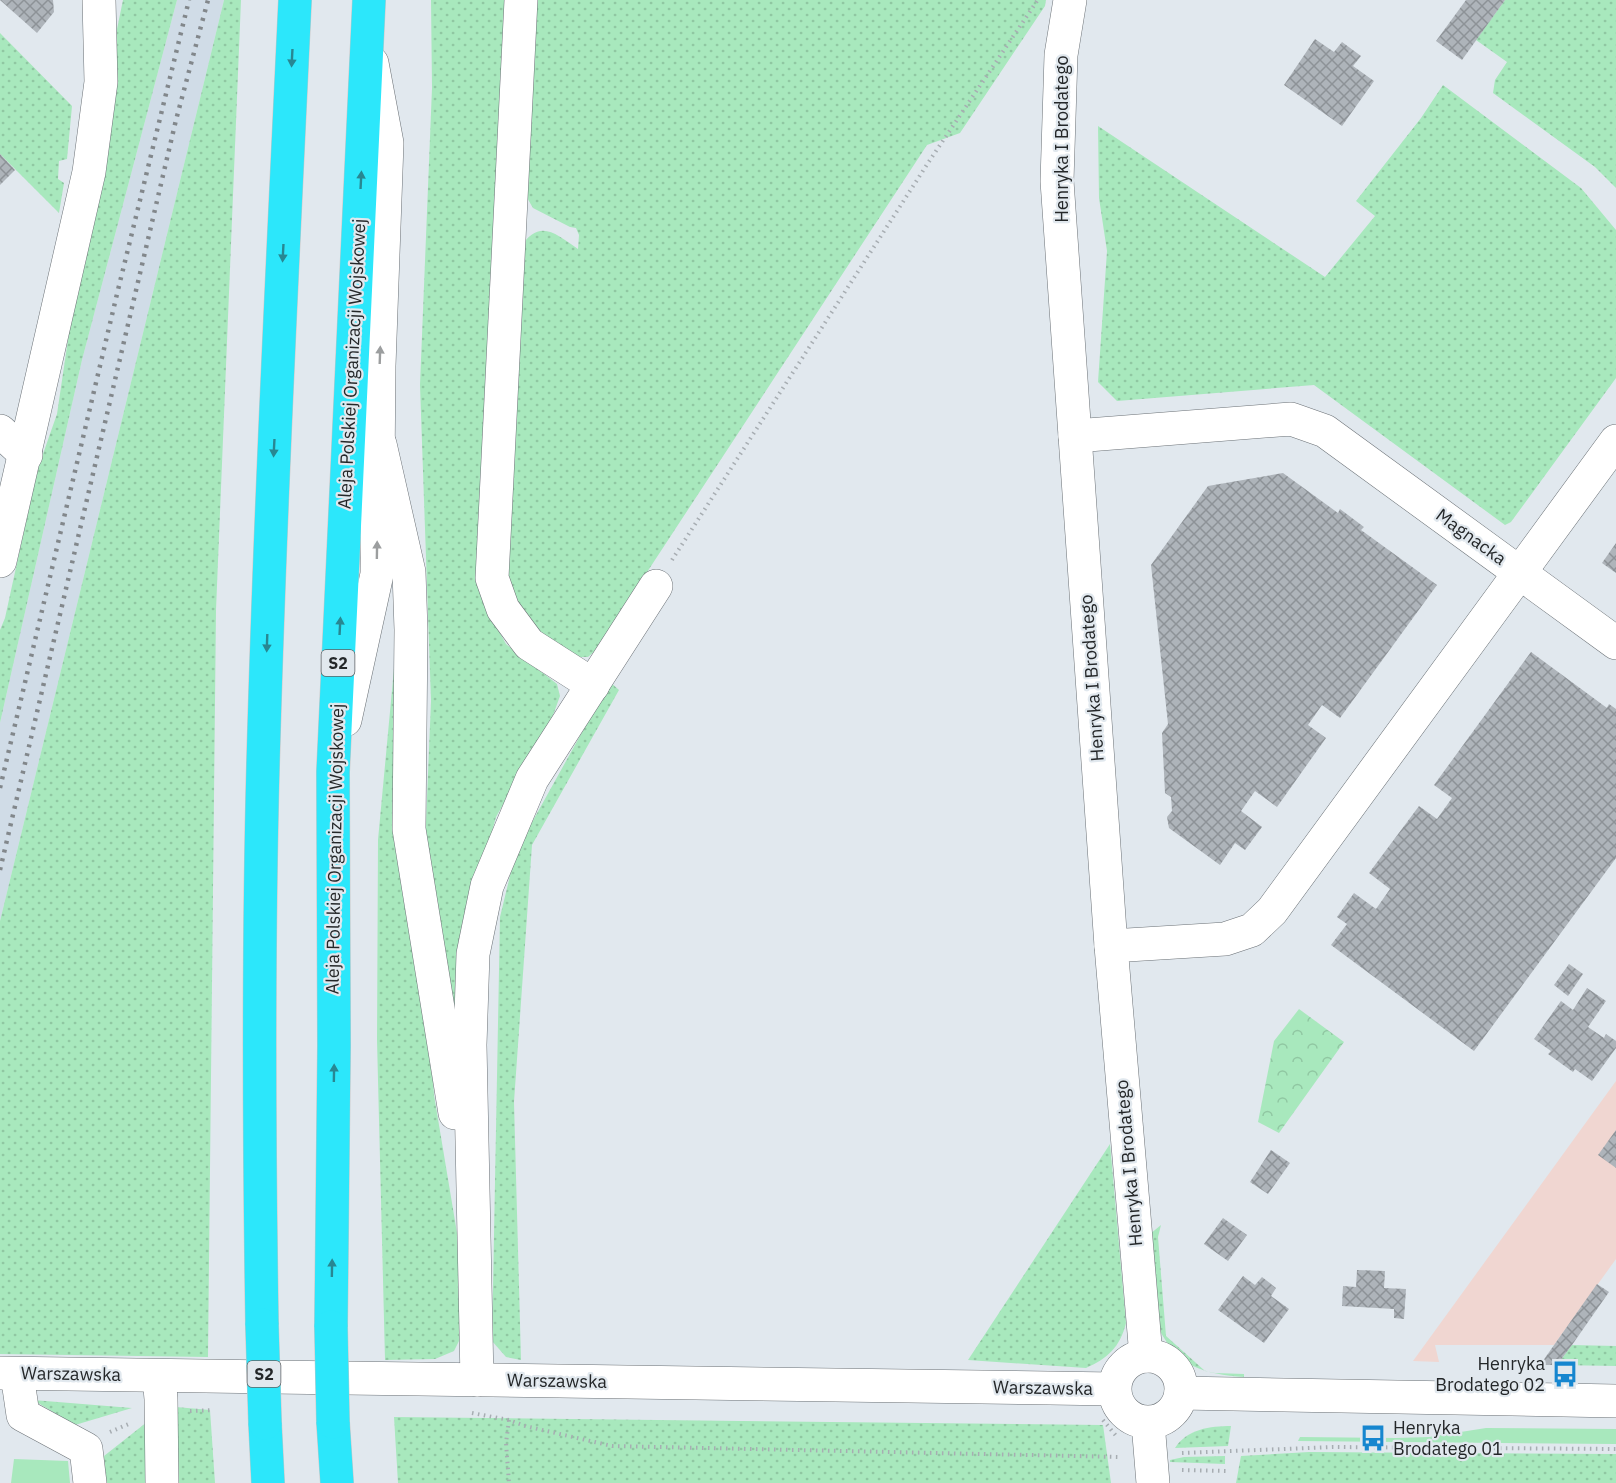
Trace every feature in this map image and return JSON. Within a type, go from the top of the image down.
[{"type":"highway","name":"S2","points":[[268,1483],[262,1325],[258,1054],[263,767],[271,510],[295,0]]},
{"type":"highway","name":"Aleja Polskiej Organizacji Wojskowej","points":[[337,1483],[331,1327],[334,1046],[333,772],[369,0]]},
{"type":"street","points":[[0,561],[89,172],[101,82],[99,0]]},
{"type":"street","points":[[521,0],[492,578],[503,609],[529,644],[593,685]]},
{"type":"street","name":"Henryka I Brodatego","points":[[1070,0],[1061,55],[1058,181],[1111,946],[1146,1356]]},
{"type":"street","points":[[333,772],[376,574],[380,444],[379,366],[387,143],[368,40]]},
{"type":"street","name":"Magnacka","points":[[1075,436],[1291,419],[1324,431],[1616,644]]},
{"type":"street","points":[[0,430],[26,455]]},
{"type":"street","points":[[1111,946],[1225,939],[1252,930],[1272,911],[1616,441]]},
{"type":"street","points":[[380,444],[409,572],[411,630],[409,829],[453,1106],[472,1173]]},
{"type":"street","points":[[477,1380],[470,1045],[473,954],[487,886],[532,779],[656,586]]},
{"type":"street","points":[[1146,1356],[1155,1357],[1172,1366],[1181,1383],[1178,1405],[1160,1421],[1148,1423],[1135,1420],[1124,1413],[1117,1402],[1114,1389],[1120,1370],[1136,1358],[1146,1356]]},
{"type":"street","points":[[8,1373],[22,1415],[86,1449],[90,1483]]},
{"type":"street","name":"Warszawska","points":[[8,1373],[1114,1389]]},
{"type":"street","points":[[159,1376],[162,1483]]},
{"type":"street","points":[[1181,1393],[1616,1401]]},
{"type":"street","points":[[1148,1423],[1166,1477]]},
{"type":"path","points":[[656,586],[922,173],[1037,0]]},
{"type":"path","points":[[509,1483],[506,1443],[508,1420],[612,1446],[1128,1457]]},
{"type":"path","points":[[1172,1454],[1290,1447],[1616,1449]]},
{"type":"path","points":[[1166,1477],[1229,1471]]},
{"type":"shaded area","points":[[177,0],[224,0],[0,921],[0,723],[82,360]]},
{"type":"shaded area","points":[[1616,1081],[1616,1259],[1554,1345],[1435,1345],[1439,1362],[1413,1361]]},
{"type":"green space","points":[[123,0],[177,0],[82,360],[0,723],[0,630],[5,618],[37,471],[57,414],[74,299],[105,153],[117,29]]},
{"type":"green space","points":[[224,0],[241,0],[216,610],[208,1357],[0,1354],[0,921]]},
{"type":"green space","points":[[431,0],[510,0],[494,622],[506,644],[557,684],[560,696],[552,718],[496,817],[470,911],[460,1071],[425,847],[431,701],[420,385],[432,88]]},
{"type":"green space","points":[[533,0],[1046,0],[1045,6],[960,133],[927,145],[596,650],[588,657],[576,657],[559,650],[524,618],[506,572],[520,248],[534,233],[548,231],[578,249],[579,235],[576,228],[533,208],[523,191]]},
{"type":"green space","points":[[1505,0],[1616,0],[1616,188],[1595,167],[1493,93],[1495,80],[1507,62],[1476,40]]},
{"type":"green space","points":[[0,33],[72,106],[67,159],[59,161],[58,179],[64,183],[59,213],[0,154]]},
{"type":"green space","points":[[1443,85],[1581,188],[1616,230],[1616,378],[1511,522],[1505,525],[1314,385],[1117,401],[1098,382],[1107,251],[1099,198],[1098,126],[1325,277],[1375,216],[1356,201],[1421,118]]},
{"type":"green space","points":[[395,658],[434,1095],[462,1263],[463,1333],[454,1351],[435,1359],[385,1360],[377,1040],[378,840]]},
{"type":"green space","points":[[610,682],[619,690],[532,845],[514,1102],[521,1360],[506,1357],[492,1341],[500,917],[516,851]]},
{"type":"green space","points":[[1299,1009],[1344,1042],[1279,1133],[1258,1122],[1274,1041]]},
{"type":"green space","points":[[1110,1144],[1126,1323],[1117,1345],[1107,1356],[1086,1368],[968,1360]]},
{"type":"green space","points":[[1161,1225],[1158,1237],[1166,1336],[1204,1370],[1184,1360],[1175,1352],[1159,1329],[1150,1234]]},
{"type":"green space","points":[[1572,1345],[1616,1346],[1616,1366],[1557,1365]]},
{"type":"green space","points":[[1212,1372],[1244,1374],[1244,1377],[1217,1374]]},
{"type":"green space","points":[[33,1400],[132,1408],[75,1425]]},
{"type":"green space","points":[[176,1407],[210,1410],[215,1483],[173,1483]]},
{"type":"green space","points":[[394,1417],[1103,1425],[1111,1483],[398,1483]]},
{"type":"green space","points":[[147,1422],[149,1483],[106,1483],[104,1456]]},
{"type":"green space","points":[[1231,1426],[1228,1446],[1175,1448],[1192,1433],[1207,1428]]},
{"type":"green space","points":[[1486,1428],[1616,1429],[1616,1444],[1298,1441],[1300,1437],[1429,1437]]},
{"type":"green space","points":[[1309,1452],[1616,1454],[1616,1483],[1236,1483],[1241,1456]]},
{"type":"green space","points":[[1225,1456],[1225,1464],[1170,1462],[1170,1460],[1184,1457]]},
{"type":"green space","points":[[14,1459],[68,1461],[70,1483],[11,1483]]},
{"type":"building","points":[[0,0],[53,0],[54,12],[37,33]]},
{"type":"building","points":[[1466,0],[1505,0],[1462,60],[1436,41]]},
{"type":"building","points":[[1315,39],[1334,52],[1342,42],[1361,56],[1353,66],[1374,81],[1342,126],[1284,85]]},
{"type":"building","points":[[0,154],[15,170],[0,185]]},
{"type":"building","points":[[1283,473],[1338,513],[1340,509],[1364,527],[1361,530],[1437,585],[1340,718],[1322,705],[1308,725],[1326,738],[1277,807],[1255,791],[1241,811],[1262,827],[1245,850],[1235,843],[1220,865],[1169,828],[1167,817],[1172,811],[1171,797],[1165,793],[1162,733],[1168,724],[1151,565],[1208,486]]},
{"type":"building","points":[[1616,543],[1616,573],[1602,563]]},
{"type":"building","points":[[1531,652],[1607,708],[1609,704],[1616,709],[1616,858],[1474,1051],[1331,945],[1347,924],[1337,917],[1354,893],[1376,909],[1390,889],[1369,873],[1419,806],[1437,819],[1452,798],[1434,785]]},
{"type":"building","points":[[1569,964],[1583,974],[1568,996],[1554,985]]},
{"type":"building","points":[[1587,988],[1606,1001],[1588,1027],[1604,1038],[1606,1034],[1616,1041],[1616,1048],[1592,1081],[1575,1069],[1573,1072],[1548,1054],[1551,1051],[1534,1039],[1561,1001],[1573,1010]]},
{"type":"building","points":[[1616,1130],[1616,1168],[1598,1155]]},
{"type":"building","points":[[1271,1150],[1290,1163],[1268,1194],[1250,1182]]},
{"type":"building","points":[[1223,1218],[1247,1235],[1228,1261],[1204,1244]]},
{"type":"building","points":[[1357,1270],[1385,1271],[1384,1288],[1406,1289],[1404,1319],[1394,1318],[1394,1309],[1342,1306],[1343,1286],[1356,1287]]},
{"type":"building","points":[[1243,1276],[1255,1285],[1262,1277],[1276,1288],[1271,1296],[1289,1309],[1264,1343],[1218,1310]]},
{"type":"building","points":[[1597,1284],[1609,1292],[1572,1345],[1557,1365],[1540,1365]]},
{"type":"railway","points":[[0,788],[189,0]]},
{"type":"railway","points":[[0,870],[176,120],[208,0]]},
{"type":"place","name":"Henryka Brodatego 02","points":[[1565,1374]]},
{"type":"place","name":"Henryka Brodatego 01","points":[[1373,1438]]}]
